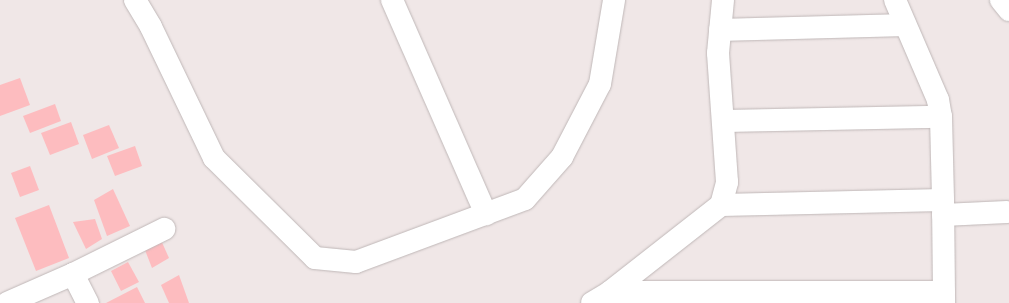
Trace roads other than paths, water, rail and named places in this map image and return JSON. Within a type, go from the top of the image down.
[{"type":"street","points":[[135,0],[151,27],[214,158],[315,258],[356,262],[525,199],[562,157],[600,84],[614,0]]},
{"type":"street","points":[[392,0],[486,214]]},
{"type":"street","points":[[592,303],[610,292],[721,205],[727,182],[718,53],[723,0]]},
{"type":"street","points":[[610,292],[944,298],[941,117],[938,100],[895,0]]},
{"type":"street","points":[[1001,0],[1009,10]]},
{"type":"street","points":[[720,30],[905,25]]},
{"type":"street","points":[[723,121],[941,117]]},
{"type":"street","points":[[721,205],[943,208],[1007,212]]},
{"type":"street","points":[[7,303],[73,274],[164,229]]},
{"type":"street","points":[[73,274],[88,303]]}]
